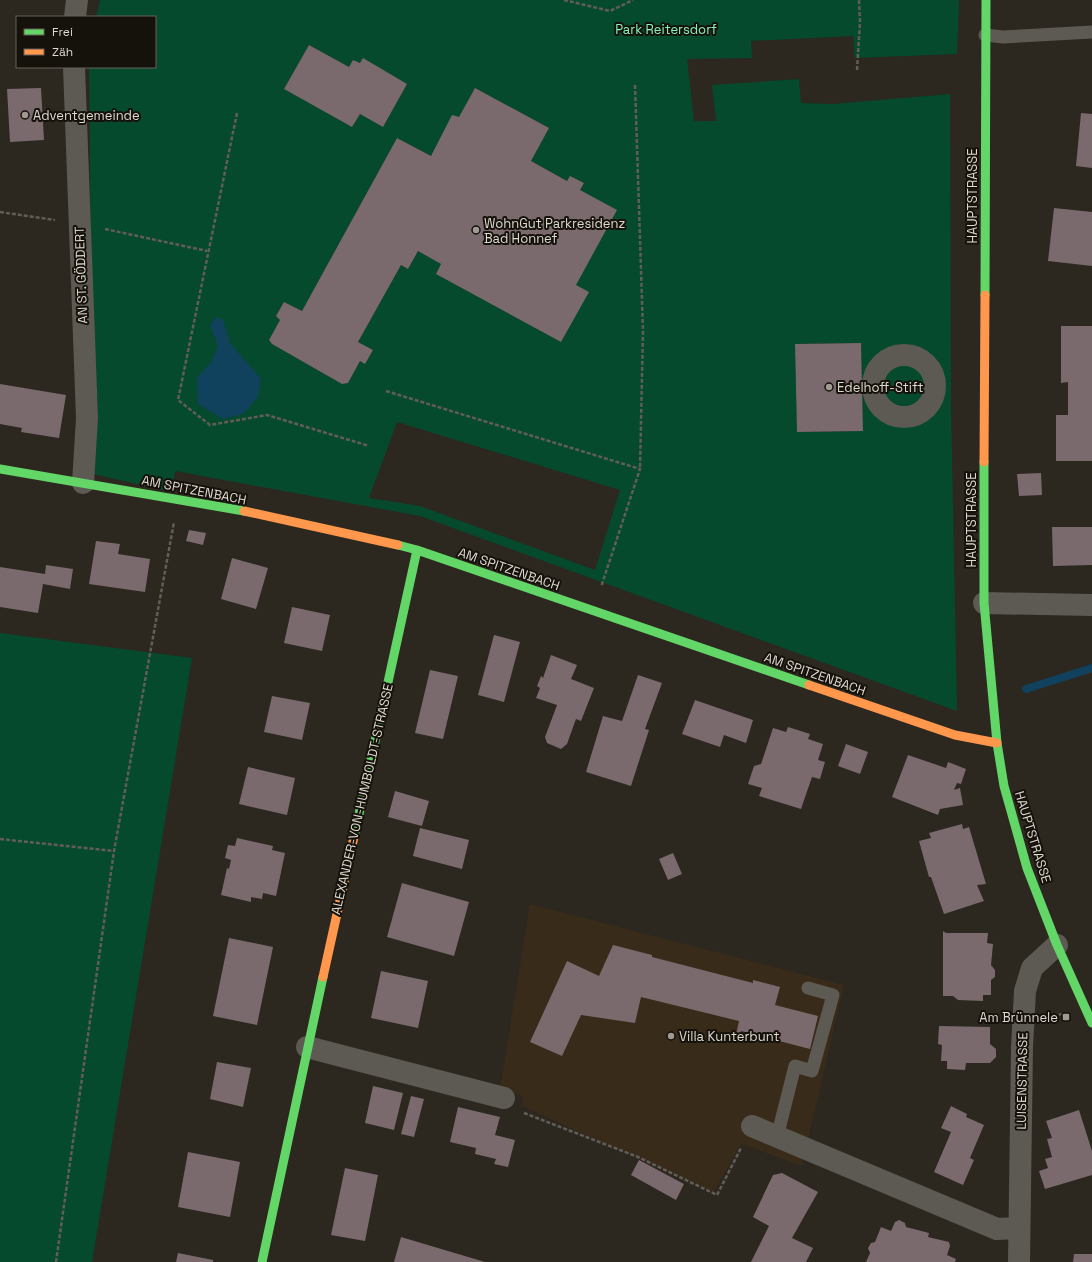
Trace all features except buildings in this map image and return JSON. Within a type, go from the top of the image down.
[{"type":"street","points":[[75,16],[77,0]]},
{"type":"street","name":"HAUPTSTRASSE","points":[[986,0],[984,603],[996,743],[1004,786],[1025,861],[1057,946],[1092,1023]]},
{"type":"street","name":"AN ST. GÖDDERT","points":[[74,68],[87,418],[83,483]]},
{"type":"street","name":"AM SPITZENBACH","points":[[0,469],[178,499],[348,533],[417,550],[592,612],[955,735],[996,743]]},
{"type":"street","name":"ALEXANDER-VON-HUMBOLDT-STRASSE","points":[[262,1262],[307,1047],[417,550]]},
{"type":"street","points":[[984,603],[1092,605]]},
{"type":"street","name":"LUISENSTRASSE","points":[[1019,1262],[1024,991],[1032,968],[1057,946]]},
{"type":"street","points":[[307,1047],[504,1098]]},
{"type":"street","points":[[752,1126],[997,1229],[1020,1228]]},
{"type":"lane","points":[[985,36],[1092,32]]},
{"type":"lane","points":[[777,1137],[795,1066],[812,1071],[833,995],[808,988]]},
{"type":"path","points":[[564,0],[610,11],[633,0]]},
{"type":"path","points":[[857,70],[860,22],[859,0]]},
{"type":"path","points":[[592,612],[640,470],[643,331],[636,85]]},
{"type":"path","points":[[237,113],[207,251],[178,400],[210,425],[267,415],[369,446]]},
{"type":"path","points":[[0,212],[79,224],[207,251]]},
{"type":"path","points":[[386,391],[640,470]]},
{"type":"path","points":[[56,1262],[114,852],[178,499]]},
{"type":"path","points":[[0,839],[114,852]]},
{"type":"path","points":[[504,1098],[522,1112],[638,1157],[717,1195],[752,1126]]},
{"type":"shaded area","name":"Villa Kunterbunt","points":[[530,904],[844,985],[802,1166],[741,1144],[714,1192],[521,1106],[523,1096],[500,1088]]},
{"type":"green space","name":"Park Reitersdorf","points":[[100,0],[959,0],[957,54],[855,58],[853,36],[751,41],[752,58],[687,59],[694,121],[716,121],[712,85],[799,79],[801,103],[833,104],[950,94],[951,406],[957,711],[420,516],[175,471],[172,492],[93,474],[98,415],[91,273],[89,68],[156,68],[156,16],[96,16]],"holes":[[[309,45],[349,67],[353,60],[360,63],[363,59],[407,84],[383,127],[360,114],[352,127],[284,89]],[[475,88],[549,128],[531,161],[567,181],[570,176],[584,183],[580,190],[576,285],[588,292],[561,342],[436,274],[441,264],[418,251],[408,269],[401,265],[358,342],[373,350],[365,364],[360,361],[348,383],[342,384],[272,344],[269,340],[280,320],[276,316],[284,302],[302,311],[397,138],[431,156],[459,117]],[[861,343],[863,431],[797,432],[795,344]],[[397,422],[620,490],[595,570],[420,506],[369,498]]]},
{"type":"green space","points":[[0,633],[192,658],[92,1262],[0,1262]]},
{"type":"water","points":[[216,317],[223,320],[230,343],[261,379],[258,397],[243,414],[223,419],[198,404],[197,378],[212,361],[218,346],[210,325]]},
{"type":"waterway","points":[[1026,689],[1092,668]]},
{"type":"traffic: fast","points":[[985,295],[986,0]]},
{"type":"traffic: fast","points":[[984,462],[984,603],[997,743],[1004,786],[1027,868],[1057,945],[1092,1023]]},
{"type":"traffic: fast","points":[[0,469],[244,511]]},
{"type":"traffic: fast","points":[[398,545],[417,550],[809,685]]},
{"type":"traffic: fast","points":[[354,837],[417,550]]},
{"type":"traffic: fast","points":[[262,1262],[323,977]]},
{"type":"traffic: slow","points":[[984,462],[985,295]]},
{"type":"traffic: slow","points":[[244,511],[398,545]]},
{"type":"traffic: slow","points":[[809,685],[955,735],[997,743]]},
{"type":"traffic: slow","points":[[323,977],[354,837]]},
{"type":"place","name":"Adventgemeinde","points":[[25,115]]},
{"type":"place","name":"WohnGut Parkresidenz Bad Honnef","points":[[476,230]]},
{"type":"place","name":"Edelhoff-Stift","points":[[829,387]]},
{"type":"place","name":"Am Brünnele","points":[[1066,1017]]},
{"type":"place","name":"Villa Kunterbunt","points":[[671,1036]]}]
